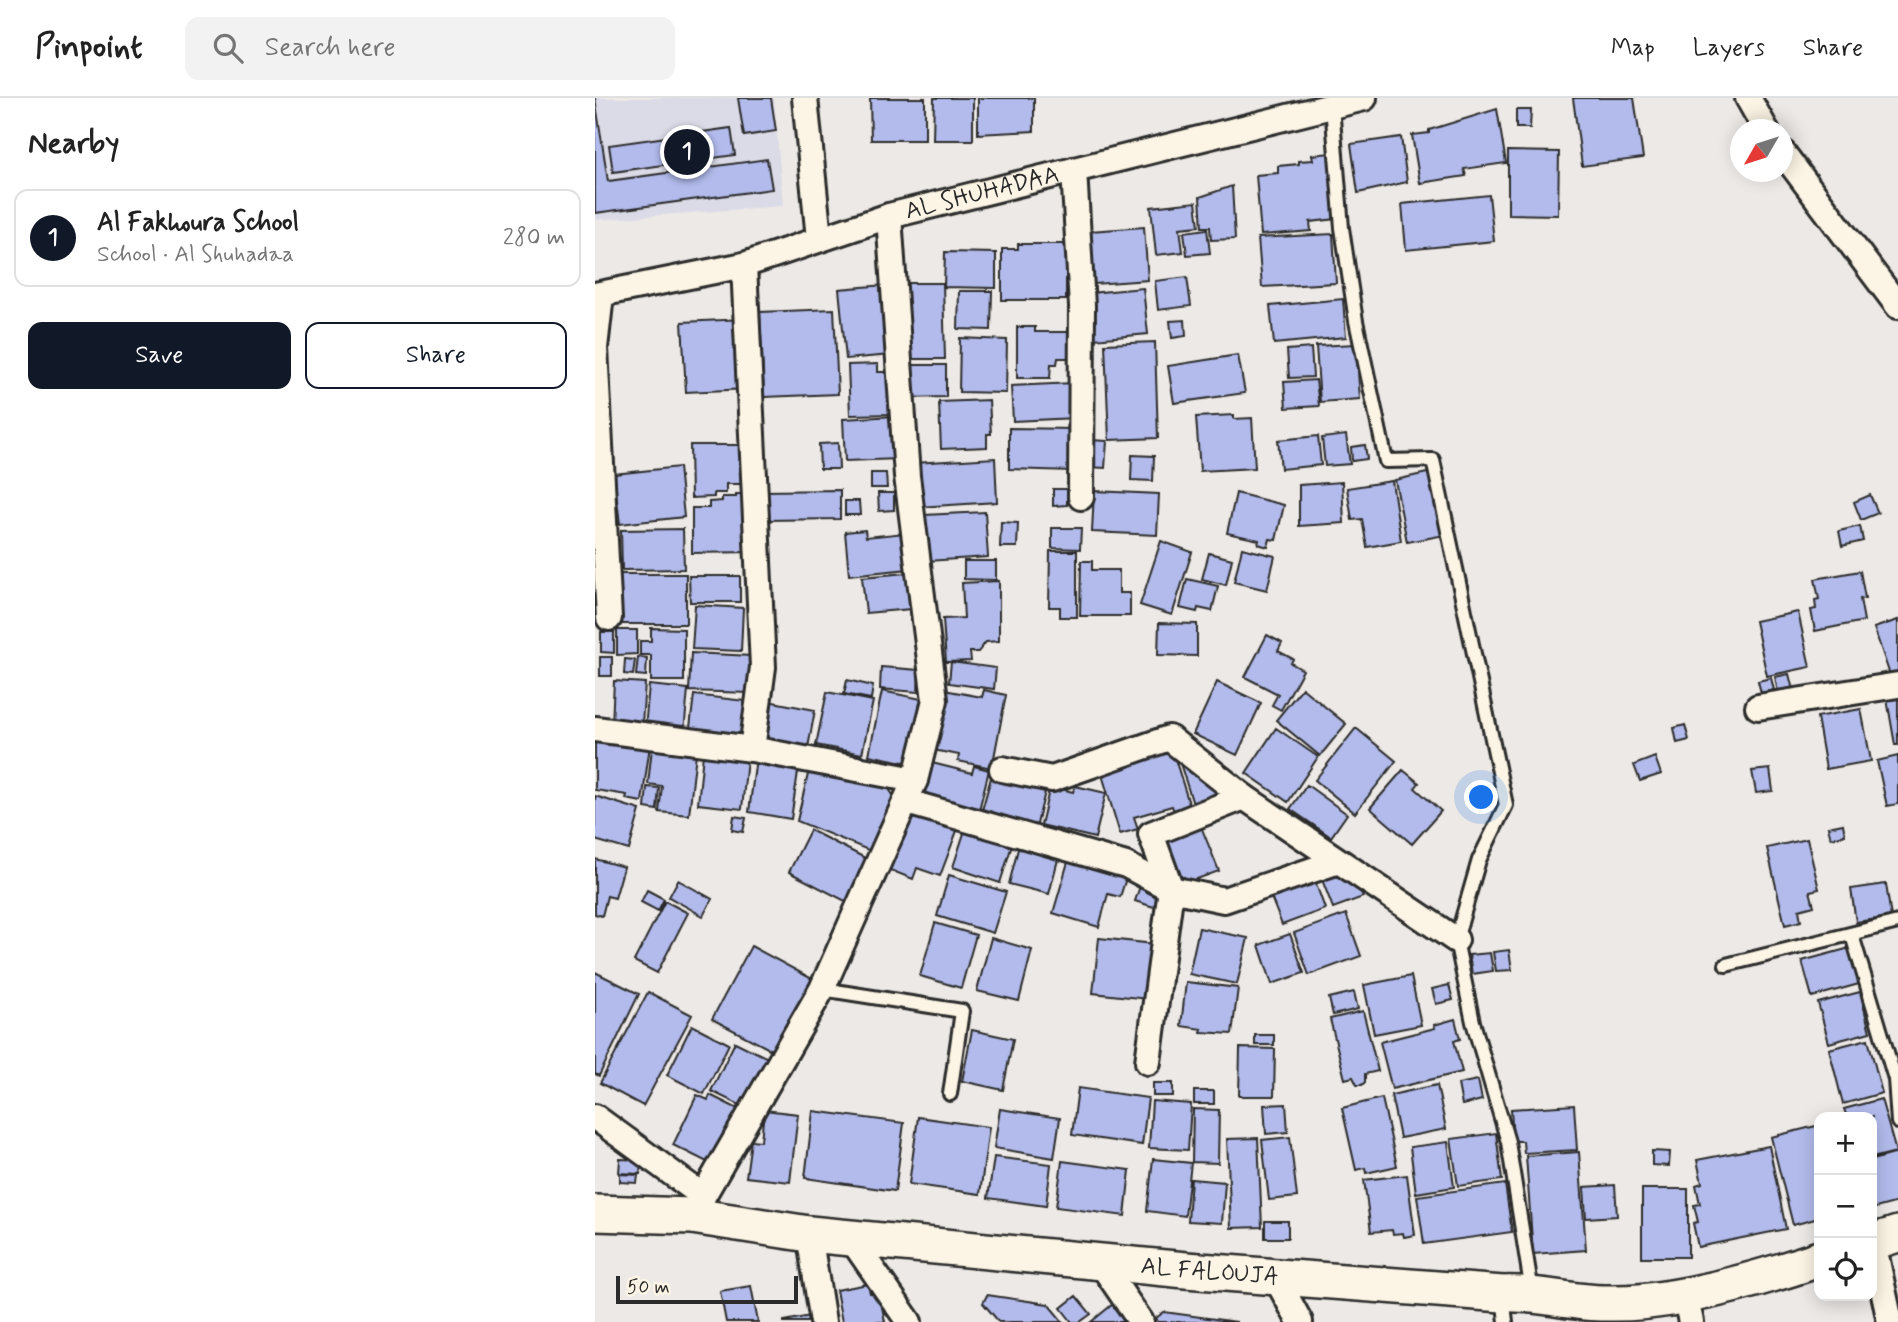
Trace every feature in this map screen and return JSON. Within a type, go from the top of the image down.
[{"type":"main road","name":"AL FALOUJA","points":[[595,1213],[697,1206],[809,1234],[1100,1262],[1274,1274],[1514,1303],[1604,1303],[1688,1308],[1814,1261]]},
{"type":"street","points":[[805,98],[819,239]]},
{"type":"street","name":"AL SHUHADAA","points":[[597,295],[744,265],[889,216],[1364,98]]},
{"type":"street","points":[[1748,98],[1760,119]]},
{"type":"street","points":[[1793,166],[1898,306]]},
{"type":"street","points":[[1074,170],[1082,306],[1081,497]]},
{"type":"street","points":[[595,1117],[697,1206],[822,989],[911,791],[935,700],[907,476],[889,216]]},
{"type":"street","points":[[744,265],[763,667],[752,749]]},
{"type":"street","points":[[597,295],[595,348],[609,618]]},
{"type":"street","points":[[1758,707],[1898,685]]},
{"type":"street","points":[[595,729],[752,749],[911,791],[1126,865],[1171,889],[1224,900],[1336,862]]},
{"type":"street","points":[[1002,769],[1052,779],[1169,738],[1244,797],[1336,862],[1456,940]]},
{"type":"street","points":[[1148,1062],[1171,889],[1151,834],[1244,797]]},
{"type":"street","points":[[809,1234],[823,1322]]},
{"type":"street","points":[[851,1237],[909,1322]]},
{"type":"street","points":[[1881,1239],[1890,1322]]},
{"type":"street","points":[[1100,1262],[1141,1322]]},
{"type":"street","points":[[1274,1274],[1300,1322]]},
{"type":"lane","points":[[1332,106],[1342,228],[1352,294],[1386,461],[1433,460],[1506,804],[1479,860],[1456,940],[1473,1022],[1508,1142],[1514,1303]]},
{"type":"lane","points":[[1726,965],[1898,922]]},
{"type":"lane","points":[[1852,935],[1895,1079],[1898,1122]]},
{"type":"lane","points":[[822,989],[962,1011],[950,1094]]},
{"type":"shaded area","points":[[595,98],[774,98],[783,206],[595,220]]},
{"type":"building","points":[[595,98],[608,181],[767,159],[772,189],[595,213]]},
{"type":"building","points":[[738,98],[771,98],[776,131],[744,136]]},
{"type":"building","points":[[870,98],[925,98],[925,140],[871,140]]},
{"type":"building","points":[[934,98],[973,98],[973,140],[933,140]]},
{"type":"building","points":[[978,98],[1034,98],[1034,131],[978,134]]},
{"type":"building","points":[[1573,98],[1634,98],[1643,158],[1582,166]]},
{"type":"building","points":[[1497,109],[1506,163],[1464,169],[1466,176],[1420,183],[1412,135],[1429,133],[1429,130]]},
{"type":"building","points":[[1516,110],[1531,110],[1530,128],[1516,128]]},
{"type":"building","points":[[731,128],[735,155],[613,172],[609,145]]},
{"type":"building","points":[[1401,137],[1407,182],[1358,193],[1351,144]]},
{"type":"building","points":[[1508,151],[1559,152],[1558,215],[1508,214]]},
{"type":"building","points":[[1331,153],[1337,219],[1310,222],[1311,231],[1261,235],[1256,175],[1278,173],[1278,166],[1299,164],[1299,161],[1313,160],[1312,155]]},
{"type":"building","points":[[1232,186],[1235,239],[1211,240],[1210,227],[1202,227],[1200,197]]},
{"type":"building","points":[[1489,195],[1494,241],[1406,250],[1402,204]]},
{"type":"building","points":[[1196,202],[1199,226],[1180,228],[1183,252],[1156,255],[1151,207]]},
{"type":"building","points":[[1144,227],[1148,280],[1094,284],[1090,231]]},
{"type":"building","points":[[1207,229],[1210,253],[1187,255],[1184,232]]},
{"type":"building","points":[[1333,234],[1336,283],[1262,287],[1258,238]]},
{"type":"building","points":[[1018,244],[1066,244],[1066,300],[1002,300],[1002,249],[1018,249]]},
{"type":"building","points":[[945,252],[996,253],[996,288],[944,287]]},
{"type":"building","points":[[1187,277],[1191,306],[1158,310],[1155,281]]},
{"type":"building","points":[[902,283],[943,283],[945,359],[904,359]]},
{"type":"building","points":[[885,285],[891,355],[846,359],[839,289]]},
{"type":"building","points":[[1143,288],[1148,334],[1094,339],[1090,293]]},
{"type":"building","points":[[959,291],[992,291],[991,330],[958,329]]},
{"type":"building","points":[[1343,299],[1346,337],[1274,344],[1270,306]]},
{"type":"building","points":[[834,309],[838,394],[764,397],[760,312]]},
{"type":"building","points":[[744,319],[748,389],[686,392],[682,322]]},
{"type":"building","points":[[1185,320],[1186,336],[1172,338],[1170,321]]},
{"type":"building","points":[[1017,327],[1035,327],[1035,332],[1068,332],[1068,358],[1058,358],[1057,364],[1051,364],[1050,378],[1017,378]]},
{"type":"building","points":[[960,338],[1007,340],[1006,393],[959,392]]},
{"type":"building","points":[[1155,342],[1158,438],[1109,440],[1105,344]]},
{"type":"building","points":[[1356,344],[1360,399],[1320,402],[1316,346]]},
{"type":"building","points":[[1311,348],[1313,377],[1289,378],[1287,350]]},
{"type":"building","points":[[1238,355],[1245,393],[1174,403],[1168,366]]},
{"type":"building","points":[[878,364],[878,372],[891,372],[893,414],[850,415],[848,365]]},
{"type":"building","points":[[903,365],[946,365],[946,397],[903,398]]},
{"type":"building","points":[[1316,380],[1319,406],[1286,408],[1284,382]]},
{"type":"building","points":[[1074,383],[1076,418],[1013,421],[1011,386]]},
{"type":"building","points":[[989,400],[991,434],[987,434],[987,447],[941,449],[939,402]]},
{"type":"building","points":[[1234,415],[1234,419],[1252,418],[1255,468],[1200,471],[1196,417]]},
{"type":"building","points":[[896,416],[899,459],[845,461],[843,419]]},
{"type":"building","points":[[1009,428],[1074,429],[1073,471],[1009,469]]},
{"type":"building","points":[[1346,435],[1350,464],[1325,466],[1322,438]]},
{"type":"building","points":[[1318,436],[1321,465],[1281,469],[1278,440]]},
{"type":"building","points":[[1090,440],[1107,441],[1105,468],[1089,467]]},
{"type":"building","points":[[838,443],[839,469],[820,469],[819,444]]},
{"type":"building","points":[[690,445],[742,445],[742,484],[726,484],[726,493],[714,493],[714,497],[691,498]]},
{"type":"building","points":[[1365,445],[1367,459],[1352,461],[1351,447]]},
{"type":"building","points":[[1132,455],[1154,456],[1153,481],[1131,480]]},
{"type":"building","points":[[995,458],[997,502],[918,507],[914,463]]},
{"type":"building","points":[[679,467],[684,517],[620,524],[614,474]]},
{"type":"building","points":[[1432,472],[1445,535],[1407,542],[1395,480]]},
{"type":"building","points":[[871,473],[886,473],[887,488],[871,488]]},
{"type":"building","points":[[1392,481],[1401,541],[1367,547],[1362,519],[1352,520],[1347,488]]},
{"type":"building","points":[[1342,482],[1344,523],[1299,526],[1299,485]]},
{"type":"building","points":[[1053,489],[1067,489],[1067,505],[1053,506]]},
{"type":"building","points":[[840,490],[840,519],[764,520],[763,491]]},
{"type":"building","points":[[1094,491],[1159,494],[1157,535],[1092,532]]},
{"type":"building","points":[[878,493],[894,493],[894,510],[879,511]]},
{"type":"building","points":[[1236,493],[1284,505],[1276,540],[1270,539],[1268,547],[1258,544],[1259,540],[1227,533]]},
{"type":"building","points":[[736,494],[750,494],[752,552],[692,553],[692,508],[709,508],[709,502],[722,501],[722,497],[736,497]]},
{"type":"building","points":[[1870,495],[1878,513],[1861,520],[1854,502]]},
{"type":"building","points":[[845,501],[859,501],[860,515],[845,515]]},
{"type":"building","points":[[985,512],[988,557],[927,561],[924,515]]},
{"type":"building","points":[[1001,522],[1018,523],[1017,547],[1000,547]]},
{"type":"building","points":[[1860,526],[1863,541],[1842,546],[1839,531]]},
{"type":"building","points":[[1052,528],[1081,528],[1080,549],[1052,548]]},
{"type":"building","points":[[683,529],[684,569],[622,570],[621,530]]},
{"type":"building","points":[[865,530],[866,537],[905,533],[909,569],[849,575],[845,532]]},
{"type":"building","points":[[1161,541],[1192,552],[1172,615],[1140,605]]},
{"type":"building","points":[[1242,548],[1275,556],[1267,590],[1234,582]]},
{"type":"building","points":[[1050,551],[1077,551],[1077,617],[1060,617],[1060,607],[1049,607]]},
{"type":"building","points":[[1209,553],[1232,559],[1226,585],[1202,579]]},
{"type":"building","points":[[964,561],[996,561],[996,580],[964,579]]},
{"type":"building","points":[[1081,561],[1092,561],[1092,570],[1119,570],[1119,593],[1130,593],[1130,616],[1080,616]]},
{"type":"building","points":[[1860,571],[1865,598],[1860,599],[1864,621],[1815,631],[1811,610],[1816,609],[1815,600],[1819,599],[1815,579]]},
{"type":"building","points":[[907,573],[911,609],[866,613],[862,577]]},
{"type":"building","points":[[620,574],[686,574],[686,624],[621,624]]},
{"type":"building","points":[[689,576],[740,576],[740,602],[690,602]]},
{"type":"building","points":[[1187,579],[1218,586],[1212,611],[1198,608],[1197,612],[1180,608]]},
{"type":"building","points":[[999,581],[999,641],[986,642],[978,652],[970,652],[971,661],[946,662],[943,619],[964,618],[962,583]]},
{"type":"building","points":[[695,605],[743,608],[741,651],[692,649]]},
{"type":"building","points":[[1798,612],[1810,667],[1767,676],[1755,621]]},
{"type":"building","points":[[1898,620],[1898,672],[1890,675],[1874,628]]},
{"type":"building","points":[[1159,623],[1197,624],[1197,656],[1158,655]]},
{"type":"building","points":[[651,628],[684,629],[684,681],[651,681],[651,655],[640,655],[640,641],[651,641]]},
{"type":"building","points":[[617,630],[637,630],[637,654],[617,655]]},
{"type":"building","points":[[601,632],[614,632],[614,653],[601,652]]},
{"type":"building","points":[[1267,635],[1282,643],[1278,651],[1293,659],[1291,663],[1303,670],[1281,710],[1272,705],[1278,694],[1245,677]]},
{"type":"building","points":[[691,653],[752,656],[750,693],[689,691]]},
{"type":"building","points":[[600,657],[612,657],[612,676],[600,676]]},
{"type":"building","points":[[638,657],[647,658],[646,676],[636,675]]},
{"type":"building","points":[[625,659],[635,660],[633,675],[624,674]]},
{"type":"building","points":[[951,662],[996,668],[994,689],[949,683]]},
{"type":"building","points":[[881,667],[919,670],[918,692],[880,689]]},
{"type":"building","points":[[1789,674],[1793,690],[1778,693],[1775,677]]},
{"type":"building","points":[[1771,678],[1774,690],[1761,693],[1758,681]]},
{"type":"building","points":[[847,680],[873,686],[871,699],[844,694]]},
{"type":"building","points":[[614,681],[645,683],[642,723],[612,725]]},
{"type":"building","points":[[1217,682],[1261,703],[1237,755],[1193,734]]},
{"type":"building","points":[[649,685],[688,689],[684,733],[645,729]]},
{"type":"building","points":[[1302,688],[1346,724],[1320,756],[1276,720]]},
{"type":"building","points":[[944,690],[982,697],[984,690],[1006,695],[992,768],[958,761],[959,755],[933,750]]},
{"type":"building","points":[[882,691],[931,701],[918,765],[869,755]]},
{"type":"building","points":[[827,692],[873,701],[862,754],[816,745]]},
{"type":"building","points":[[694,695],[754,702],[748,744],[689,736]]},
{"type":"building","points":[[1898,698],[1898,745],[1895,745],[1887,699]]},
{"type":"building","points":[[768,701],[815,710],[807,753],[761,744]]},
{"type":"building","points":[[1861,709],[1871,761],[1826,769],[1817,717]]},
{"type":"building","points":[[1685,725],[1689,740],[1677,743],[1674,728]]},
{"type":"building","points":[[1276,728],[1318,757],[1288,802],[1246,773]]},
{"type":"building","points":[[1356,728],[1396,761],[1355,813],[1315,780]]},
{"type":"building","points":[[595,737],[650,745],[642,802],[626,799],[627,795],[595,790]]},
{"type":"building","points":[[1171,746],[1191,810],[1175,814],[1172,806],[1134,817],[1138,829],[1120,834],[1100,768]]},
{"type":"building","points":[[652,748],[696,753],[689,815],[659,812],[662,786],[648,784]]},
{"type":"building","points":[[703,754],[747,759],[742,809],[698,804]]},
{"type":"building","points":[[1898,756],[1898,804],[1887,806],[1877,761]]},
{"type":"building","points":[[1178,757],[1230,796],[1194,807]]},
{"type":"building","points":[[1655,757],[1661,774],[1640,781],[1634,765]]},
{"type":"building","points":[[756,758],[799,765],[791,819],[749,812]]},
{"type":"building","points":[[932,763],[972,773],[974,766],[989,770],[978,814],[923,800]]},
{"type":"building","points":[[1770,769],[1773,791],[1756,793],[1752,771]]},
{"type":"building","points":[[809,770],[885,783],[895,798],[873,852],[797,821]]},
{"type":"building","points":[[1403,770],[1419,783],[1415,788],[1441,811],[1412,844],[1370,808]]},
{"type":"building","points":[[992,774],[1046,788],[1036,828],[981,814]]},
{"type":"building","points":[[1307,785],[1347,814],[1331,837],[1290,809]]},
{"type":"building","points":[[1050,786],[1073,792],[1075,786],[1106,793],[1095,838],[1041,825]]},
{"type":"building","points":[[647,787],[659,788],[657,810],[645,808]]},
{"type":"building","points":[[595,796],[640,810],[629,850],[595,840]]},
{"type":"building","points":[[913,811],[958,828],[940,876],[917,868],[913,879],[890,870]]},
{"type":"building","points":[[734,816],[746,818],[743,832],[732,830]]},
{"type":"building","points":[[1200,824],[1219,871],[1186,883],[1184,877],[1176,880],[1160,840]]},
{"type":"building","points":[[1843,824],[1845,835],[1831,838],[1828,827]]},
{"type":"building","points":[[966,827],[1013,842],[1000,883],[953,867]]},
{"type":"building","points":[[810,830],[871,861],[849,903],[789,872]]},
{"type":"building","points":[[1021,837],[1061,848],[1049,894],[1009,884]]},
{"type":"building","points":[[1807,839],[1819,889],[1810,891],[1814,906],[1799,910],[1801,921],[1785,925],[1767,848]]},
{"type":"building","points":[[1070,855],[1128,872],[1120,897],[1108,894],[1099,927],[1053,913]]},
{"type":"building","points":[[595,859],[624,867],[615,898],[607,896],[602,916],[595,914]]},
{"type":"building","points":[[1340,870],[1356,881],[1363,897],[1333,908],[1321,877]]},
{"type":"building","points":[[949,875],[1006,892],[993,933],[937,916]]},
{"type":"building","points":[[678,880],[712,899],[703,916],[669,897]]},
{"type":"building","points":[[1315,881],[1325,909],[1282,925],[1271,897]]},
{"type":"building","points":[[1141,883],[1163,889],[1157,908],[1135,901]]},
{"type":"building","points":[[1886,884],[1891,917],[1856,922],[1851,889]]},
{"type":"building","points":[[647,890],[664,899],[658,911],[641,902]]},
{"type":"building","points":[[665,901],[688,913],[657,973],[634,961]]},
{"type":"building","points":[[1346,914],[1361,956],[1309,975],[1294,933]]},
{"type":"building","points":[[935,923],[976,935],[961,988],[920,976]]},
{"type":"building","points":[[1199,928],[1248,938],[1237,984],[1189,974]]},
{"type":"building","points":[[1290,934],[1304,973],[1272,984],[1259,945]]},
{"type":"building","points":[[991,938],[1032,950],[1019,1001],[977,991]]},
{"type":"building","points":[[1099,938],[1154,944],[1148,999],[1093,993]]},
{"type":"building","points":[[751,946],[814,980],[775,1052],[712,1019]]},
{"type":"building","points":[[1850,948],[1859,984],[1812,997],[1802,961]]},
{"type":"building","points":[[1509,950],[1512,970],[1496,971],[1493,952]]},
{"type":"building","points":[[1490,953],[1493,971],[1472,974],[1469,955]]},
{"type":"building","points":[[595,972],[639,994],[599,1076],[595,1074]]},
{"type":"building","points":[[1411,976],[1421,1025],[1374,1034],[1364,985]]},
{"type":"building","points":[[1186,982],[1238,988],[1232,1034],[1201,1032],[1202,1029],[1181,1026]]},
{"type":"building","points":[[1449,985],[1453,1000],[1436,1004],[1432,989]]},
{"type":"building","points":[[648,992],[692,1015],[643,1106],[600,1083]]},
{"type":"building","points":[[1354,992],[1358,1009],[1333,1015],[1329,998]]},
{"type":"building","points":[[1860,992],[1870,1032],[1829,1043],[1818,1003]]},
{"type":"building","points":[[1363,1011],[1378,1071],[1365,1074],[1365,1082],[1357,1085],[1353,1077],[1345,1079],[1330,1019]]},
{"type":"building","points":[[1455,1019],[1460,1039],[1454,1041],[1462,1072],[1392,1089],[1380,1042],[1435,1028],[1434,1025]]},
{"type":"building","points":[[692,1025],[729,1044],[704,1094],[667,1075]]},
{"type":"building","points":[[972,1030],[1013,1039],[1003,1090],[962,1081]]},
{"type":"building","points":[[1255,1035],[1274,1035],[1274,1045],[1255,1045]]},
{"type":"building","points":[[1868,1039],[1882,1093],[1843,1104],[1829,1049]]},
{"type":"building","points":[[735,1042],[772,1060],[748,1109],[711,1091]]},
{"type":"building","points":[[1240,1048],[1275,1049],[1274,1096],[1239,1096]]},
{"type":"building","points":[[1478,1080],[1482,1100],[1462,1105],[1458,1084]]},
{"type":"building","points":[[1153,1083],[1173,1083],[1173,1096],[1153,1096]]},
{"type":"building","points":[[1437,1085],[1446,1129],[1400,1138],[1391,1095]]},
{"type":"building","points":[[1078,1088],[1148,1098],[1142,1145],[1072,1135]]},
{"type":"building","points":[[1194,1091],[1214,1091],[1214,1104],[1194,1104]]},
{"type":"building","points":[[697,1095],[708,1100],[710,1095],[740,1110],[713,1165],[673,1145]]},
{"type":"building","points":[[1382,1098],[1397,1166],[1366,1173],[1365,1168],[1356,1170],[1342,1108]]},
{"type":"building","points":[[1881,1099],[1896,1152],[1877,1157],[1877,1112],[1845,1112],[1844,1109]]},
{"type":"building","points":[[1152,1101],[1191,1104],[1188,1150],[1149,1148]]},
{"type":"building","points":[[1286,1104],[1288,1132],[1266,1134],[1264,1105]]},
{"type":"building","points":[[1574,1105],[1577,1150],[1524,1153],[1523,1141],[1513,1141],[1511,1109]]},
{"type":"building","points":[[1000,1109],[1060,1118],[1054,1158],[994,1148]]},
{"type":"building","points":[[1193,1109],[1219,1110],[1218,1163],[1192,1162]]},
{"type":"building","points":[[764,1110],[798,1114],[790,1182],[746,1177],[751,1140],[761,1141]]},
{"type":"building","points":[[813,1111],[904,1123],[895,1191],[805,1178]]},
{"type":"building","points":[[918,1117],[989,1127],[980,1194],[909,1184]]},
{"type":"building","points":[[1814,1126],[1814,1219],[1793,1225],[1771,1137]]},
{"type":"building","points":[[1496,1133],[1502,1180],[1458,1186],[1451,1139]]},
{"type":"building","points":[[1290,1137],[1297,1197],[1269,1200],[1262,1140]]},
{"type":"building","points":[[1258,1138],[1262,1227],[1231,1228],[1227,1139]]},
{"type":"building","points":[[1448,1142],[1454,1187],[1416,1193],[1410,1147]]},
{"type":"building","points":[[1769,1146],[1786,1229],[1698,1247],[1693,1223],[1698,1222],[1694,1205],[1700,1204],[1696,1185],[1702,1183],[1697,1160]]},
{"type":"building","points":[[1652,1151],[1670,1152],[1669,1166],[1652,1165]]},
{"type":"building","points":[[1579,1152],[1586,1250],[1533,1254],[1526,1156]]},
{"type":"building","points":[[1898,1153],[1898,1202],[1877,1208],[1877,1175],[1877,1159]]},
{"type":"building","points":[[994,1157],[1051,1164],[1046,1206],[988,1198]]},
{"type":"building","points":[[620,1159],[641,1160],[640,1174],[619,1173]]},
{"type":"building","points":[[1153,1159],[1191,1163],[1185,1216],[1147,1211]]},
{"type":"building","points":[[1062,1161],[1130,1170],[1125,1216],[1056,1207]]},
{"type":"building","points":[[620,1174],[638,1175],[637,1183],[620,1182]]},
{"type":"building","points":[[1407,1175],[1415,1235],[1404,1237],[1403,1233],[1393,1234],[1392,1230],[1371,1232],[1364,1180]]},
{"type":"building","points":[[1191,1179],[1225,1182],[1222,1223],[1188,1221]]},
{"type":"building","points":[[1505,1184],[1512,1232],[1424,1244],[1417,1196]]},
{"type":"building","points":[[1615,1185],[1617,1216],[1586,1218],[1584,1187]]},
{"type":"building","points":[[1642,1189],[1688,1189],[1688,1257],[1642,1257]]},
{"type":"building","points":[[1265,1221],[1288,1221],[1288,1238],[1265,1238]]},
{"type":"building","points":[[868,1284],[870,1293],[879,1291],[885,1322],[842,1322],[836,1290]]},
{"type":"building","points":[[751,1286],[758,1322],[726,1322],[720,1291]]},
{"type":"building","points":[[987,1295],[1048,1304],[1063,1322],[999,1322],[983,1303]]},
{"type":"building","points":[[1076,1296],[1091,1314],[1080,1322],[1072,1322],[1061,1308]]},
{"type":"building","points":[[1113,1304],[1127,1322],[1091,1322]]},
{"type":"building","points":[[1164,1312],[1237,1322],[1158,1322],[1156,1318]]},
{"type":"building","points":[[816,1315],[817,1322],[784,1322],[784,1321]]},
{"type":"place","name":"Al Fakhoura School","points":[[687,152]]}]
